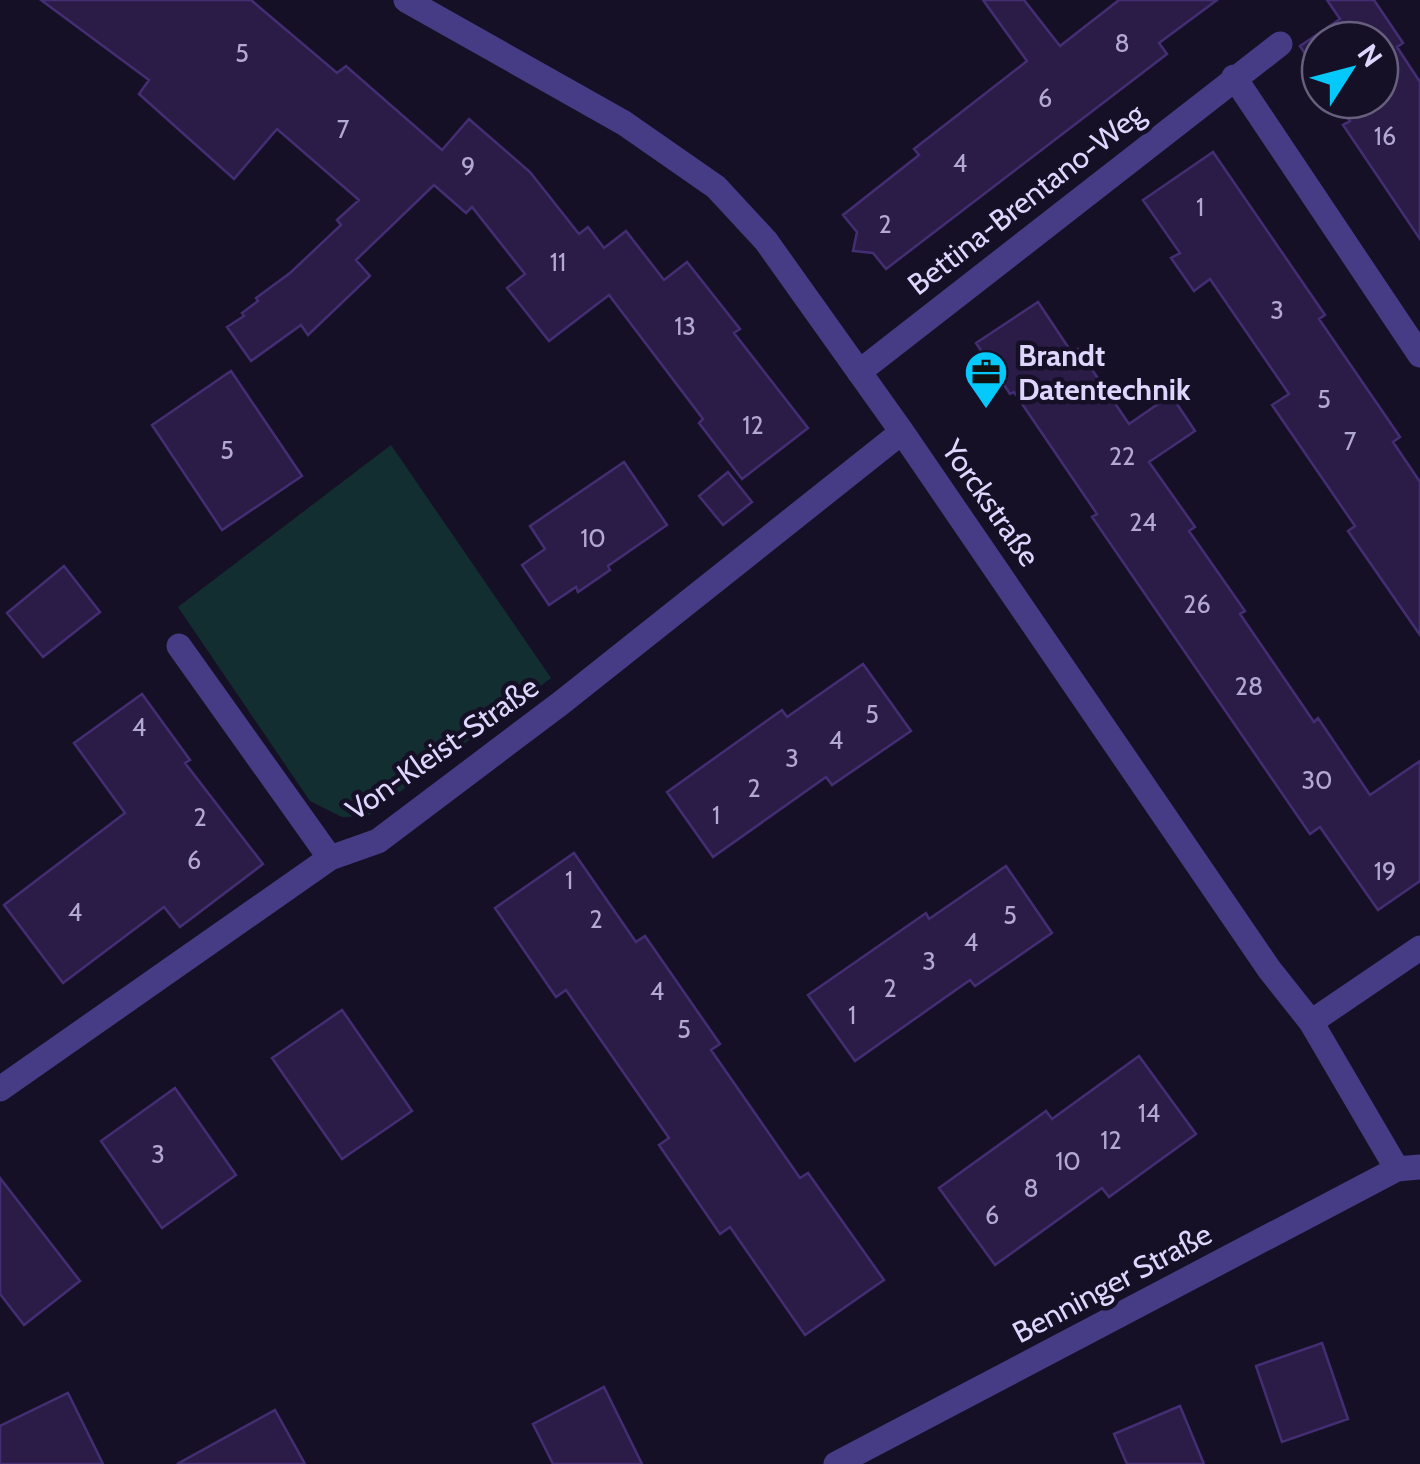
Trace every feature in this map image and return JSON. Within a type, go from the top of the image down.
[{"type":"street","name":"Yorckstraße","points":[[406,0],[624,123],[716,186],[766,241],[902,432],[1269,968],[1311,1022],[1408,1168]]},
{"type":"street","name":"Bettina-Brentano-Weg","points":[[859,372],[1280,44]]},
{"type":"street","points":[[1234,77],[1420,355]]},
{"type":"street","name":"Von-Kleist-Straße","points":[[0,1089],[330,858],[378,840],[561,703],[902,432]]},
{"type":"street","points":[[179,646],[330,858]]},
{"type":"street","points":[[1311,1022],[1420,948]]},
{"type":"street","name":"Benninger Straße","points":[[836,1464],[1408,1168]]},
{"type":"green space","points":[[391,445],[551,678],[368,816],[342,817],[310,801],[178,607]]},
{"type":"building","points":[[41,0],[251,0],[337,73],[346,66],[442,150],[469,119],[530,172],[579,234],[588,227],[604,248],[626,231],[664,280],[687,262],[740,329],[734,333],[808,428],[742,479],[699,423],[703,419],[609,295],[549,341],[507,288],[525,274],[472,207],[466,213],[434,185],[356,260],[370,276],[308,335],[301,325],[251,361],[227,327],[244,316],[242,313],[258,301],[256,298],[290,273],[341,225],[337,220],[359,200],[277,129],[234,179],[139,94],[149,80]]},
{"type":"building","points":[[983,0],[1024,0],[1060,46],[1119,0],[1217,0],[1159,43],[1167,54],[886,269],[873,253],[853,251],[857,232],[843,215],[919,155],[914,149],[1027,61]]},
{"type":"building","points":[[1327,0],[1374,0],[1387,20],[1339,20]]},
{"type":"building","points":[[1400,52],[1420,82],[1420,239],[1343,125],[1350,121],[1400,120]]},
{"type":"building","points":[[1213,152],[1325,315],[1319,319],[1400,437],[1393,442],[1420,482],[1420,635],[1348,531],[1355,526],[1272,405],[1289,394],[1210,279],[1194,291],[1171,258],[1180,253],[1143,200]]},
{"type":"building","points":[[1038,302],[1072,353],[1078,349],[1129,424],[1171,395],[1195,431],[1149,462],[1195,527],[1189,531],[1245,611],[1240,614],[1370,795],[1420,761],[1420,881],[1378,910],[1320,827],[1310,834],[1092,517],[1097,514],[976,343]]},
{"type":"building","points":[[231,371],[302,476],[222,530],[152,425]]},
{"type":"building","points":[[624,462],[667,525],[578,592],[576,587],[549,605],[522,565],[545,549],[530,526]]},
{"type":"building","points":[[728,472],[752,502],[723,525],[699,496]]},
{"type":"building","points":[[64,566],[100,612],[43,657],[7,613]]},
{"type":"building","points":[[863,664],[911,731],[832,785],[826,777],[713,857],[667,792],[782,710],[787,717]]},
{"type":"building","points":[[142,694],[190,760],[185,763],[263,864],[180,927],[164,907],[63,983],[4,905],[125,813],[74,743]]},
{"type":"building","points":[[574,853],[636,942],[645,936],[720,1044],[711,1050],[800,1178],[808,1173],[884,1280],[805,1335],[730,1227],[720,1234],[659,1145],[669,1138],[566,990],[556,997],[495,908]]},
{"type":"building","points":[[1006,866],[1052,933],[975,986],[970,980],[855,1061],[808,995],[926,913],[929,919]]},
{"type":"building","points":[[342,1010],[412,1111],[342,1159],[272,1058]]},
{"type":"building","points":[[1139,1056],[1196,1134],[1109,1197],[1102,1188],[995,1265],[939,1188],[1046,1111],[1052,1119]]},
{"type":"building","points":[[175,1088],[236,1175],[162,1228],[101,1141]]},
{"type":"building","points":[[0,1178],[80,1281],[24,1325],[0,1294]]},
{"type":"building","points":[[1322,1343],[1348,1419],[1282,1442],[1256,1366]]},
{"type":"building","points":[[604,1387],[642,1464],[553,1464],[533,1424]]},
{"type":"building","points":[[68,1393],[103,1464],[0,1464],[0,1426]]},
{"type":"building","points":[[1180,1406],[1204,1464],[1127,1464],[1114,1434]]},
{"type":"building","points":[[275,1410],[305,1464],[177,1464]]},
{"type":"place","name":"Brandt Datentechnik","points":[[986,410]]}]
